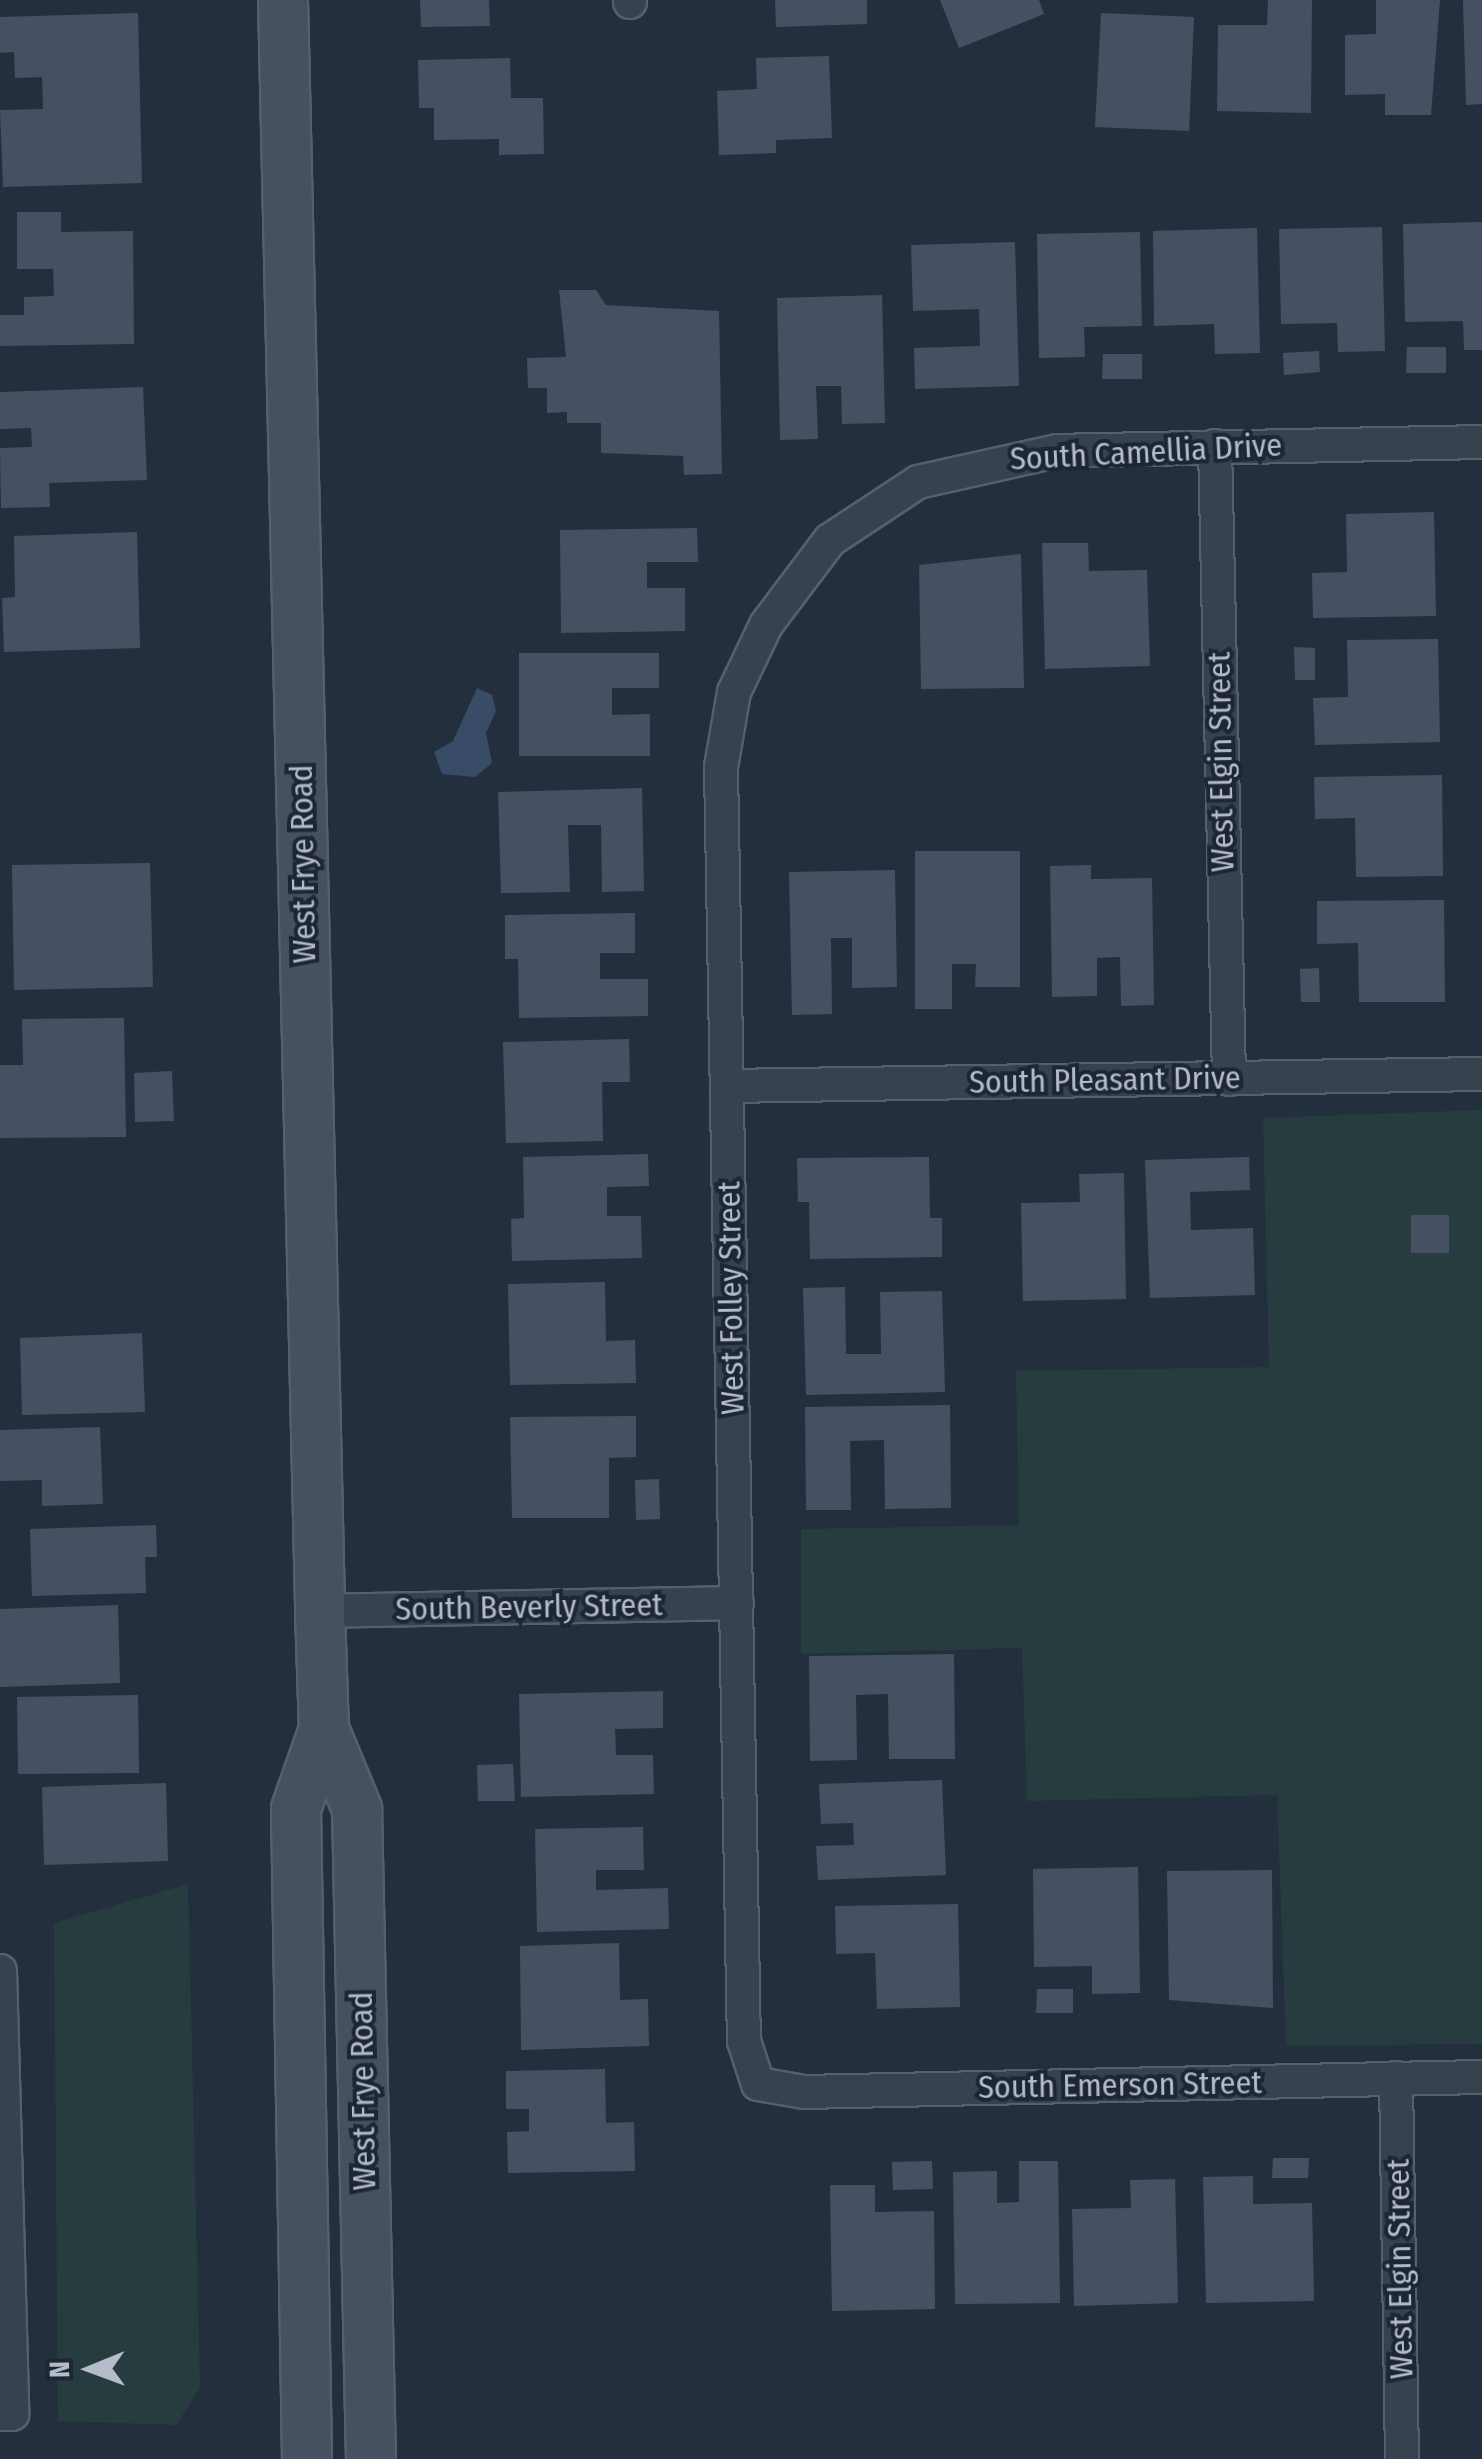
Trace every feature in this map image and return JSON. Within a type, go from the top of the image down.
[{"type":"street","name":"West Frye Road","points":[[284,0],[324,1728],[357,1809],[370,2459]]},
{"type":"street","name":"South Camellia Drive","points":[[830,540],[918,482],[983,462],[1215,446],[1482,442]]},
{"type":"street","name":"West Elgin Street","points":[[1215,446],[1228,1078]]},
{"type":"street","name":"West Folley Street","points":[[758,2084],[744,2041],[722,768],[734,692],[766,626],[830,540]]},
{"type":"street","name":"South Pleasant Drive","points":[[727,1086],[1482,1074]]},
{"type":"street","name":"South Beverly Street","points":[[320,1611],[737,1602]]},
{"type":"street","name":"West Frye Road","points":[[307,2459],[296,1809],[324,1728]]},
{"type":"street","points":[[0,1970],[6,2414]]},
{"type":"street","name":"South Emerson Street","points":[[758,2084],[804,2092],[1482,2077]]},
{"type":"street","name":"West Elgin Street","points":[[1396,2078],[1402,2459]]},
{"type":"green space","points":[[1482,1110],[1482,2044],[1286,2046],[1277,1795],[1027,1801],[1022,1648],[801,1654],[801,1529],[1019,1525],[1016,1371],[1269,1367],[1263,1118]]},
{"type":"green space","points":[[188,1884],[200,2388],[176,2425],[58,2421],[54,1923]]},
{"type":"water","points":[[477,688],[492,695],[496,711],[486,733],[492,763],[475,777],[442,774],[434,752],[453,741]]},
{"type":"building","points":[[420,0],[489,0],[490,26],[421,27]]},
{"type":"building","points":[[775,0],[867,0],[867,24],[776,27]]},
{"type":"building","points":[[940,0],[1039,0],[1044,14],[959,48]]},
{"type":"building","points":[[1268,0],[1312,0],[1311,113],[1217,111],[1218,25],[1267,25]]},
{"type":"building","points":[[1376,0],[1440,0],[1431,115],[1385,115],[1385,94],[1345,95],[1345,35],[1376,34]]},
{"type":"building","points":[[1463,0],[1482,0],[1482,104],[1466,105]]},
{"type":"building","points":[[138,13],[142,183],[3,187],[0,110],[43,109],[42,77],[15,78],[14,52],[0,53],[0,17]]},
{"type":"building","points":[[1101,13],[1194,17],[1189,131],[1095,127]]},
{"type":"building","points":[[829,56],[832,138],[776,140],[776,153],[719,155],[717,91],[757,89],[756,58]]},
{"type":"building","points":[[510,58],[511,98],[543,98],[544,154],[499,155],[499,139],[434,140],[434,108],[419,108],[418,60]]},
{"type":"building","points":[[17,212],[61,212],[61,232],[133,231],[134,344],[0,346],[0,315],[24,315],[24,297],[54,296],[53,269],[17,269]]},
{"type":"building","points":[[1482,222],[1482,350],[1464,350],[1463,321],[1405,322],[1403,224]]},
{"type":"building","points":[[1382,227],[1385,351],[1338,352],[1337,323],[1281,324],[1279,229]]},
{"type":"building","points":[[1257,228],[1260,353],[1215,354],[1214,324],[1154,326],[1153,231]]},
{"type":"building","points":[[1140,232],[1142,326],[1084,327],[1085,357],[1039,358],[1037,234]]},
{"type":"building","points":[[1015,242],[1019,386],[915,389],[914,348],[980,346],[979,309],[913,311],[911,245]]},
{"type":"building","points":[[559,290],[596,290],[606,305],[719,311],[722,474],[684,475],[683,456],[601,453],[601,423],[567,423],[567,412],[547,413],[547,388],[528,388],[527,358],[566,357]]},
{"type":"building","points":[[882,295],[885,423],[842,424],[841,386],[816,386],[818,439],[780,440],[777,298]]},
{"type":"building","points":[[1407,347],[1446,347],[1446,373],[1406,373]]},
{"type":"building","points":[[1319,351],[1320,372],[1284,375],[1283,353]]},
{"type":"building","points":[[1103,354],[1142,354],[1142,379],[1102,379]]},
{"type":"building","points":[[143,387],[147,480],[49,483],[50,507],[1,508],[0,448],[32,447],[31,428],[0,429],[0,392]]},
{"type":"building","points":[[1434,512],[1436,616],[1313,618],[1312,573],[1347,572],[1346,514]]},
{"type":"building","points":[[697,528],[698,562],[647,562],[647,588],[685,588],[685,631],[561,633],[560,530]]},
{"type":"building","points":[[137,532],[140,648],[4,652],[2,598],[15,597],[14,536]]},
{"type":"building","points":[[1042,543],[1088,543],[1089,571],[1147,570],[1150,666],[1045,669]]},
{"type":"building","points":[[1021,554],[1024,688],[921,689],[919,565]]},
{"type":"building","points":[[1438,639],[1440,742],[1315,745],[1313,698],[1348,697],[1347,640]]},
{"type":"building","points":[[1294,647],[1315,648],[1315,680],[1295,680]]},
{"type":"building","points":[[519,653],[659,653],[659,688],[612,688],[612,715],[650,714],[650,756],[519,756]]},
{"type":"building","points":[[1442,775],[1443,876],[1356,877],[1355,818],[1315,819],[1314,777]]},
{"type":"building","points":[[642,788],[644,891],[602,892],[601,825],[568,825],[570,892],[501,893],[498,792]]},
{"type":"building","points":[[915,851],[1020,851],[1020,987],[975,987],[976,964],[952,964],[952,1009],[915,1009]]},
{"type":"building","points":[[150,863],[153,987],[14,990],[12,865]]},
{"type":"building","points":[[1091,865],[1091,879],[1152,878],[1154,1005],[1121,1006],[1120,957],[1097,958],[1097,996],[1052,997],[1050,866]]},
{"type":"building","points":[[895,870],[897,987],[852,988],[852,938],[831,938],[832,1014],[792,1015],[789,872]]},
{"type":"building","points":[[1444,900],[1445,1002],[1359,1002],[1358,943],[1317,944],[1317,901]]},
{"type":"building","points":[[635,913],[635,953],[600,953],[600,979],[648,979],[648,1016],[519,1018],[518,959],[505,959],[505,915]]},
{"type":"building","points":[[1319,968],[1320,1002],[1301,1002],[1300,969]]},
{"type":"building","points":[[124,1018],[126,1137],[0,1138],[0,1065],[23,1065],[22,1019]]},
{"type":"building","points":[[629,1039],[630,1082],[602,1082],[603,1141],[506,1143],[503,1042]]},
{"type":"building","points":[[172,1071],[174,1121],[135,1122],[134,1073]]},
{"type":"building","points":[[648,1154],[649,1186],[607,1187],[607,1216],[641,1216],[642,1258],[512,1261],[511,1219],[524,1218],[523,1157]]},
{"type":"building","points":[[929,1157],[930,1218],[942,1218],[942,1257],[810,1259],[809,1202],[798,1202],[797,1158]]},
{"type":"building","points":[[1249,1157],[1250,1190],[1190,1192],[1191,1230],[1253,1228],[1255,1295],[1150,1298],[1145,1160]]},
{"type":"building","points":[[1124,1173],[1126,1299],[1023,1301],[1021,1203],[1080,1202],[1079,1174]]},
{"type":"building","points":[[1411,1215],[1449,1215],[1449,1253],[1411,1253]]},
{"type":"building","points":[[605,1282],[606,1341],[635,1340],[636,1383],[510,1385],[508,1284]]},
{"type":"building","points":[[845,1287],[846,1354],[881,1354],[880,1292],[942,1291],[945,1392],[806,1395],[803,1288]]},
{"type":"building","points":[[142,1333],[145,1412],[22,1415],[20,1338]]},
{"type":"building","points":[[950,1405],[951,1508],[885,1509],[884,1440],[850,1441],[851,1510],[806,1510],[805,1407]]},
{"type":"building","points":[[636,1416],[636,1457],[609,1458],[609,1518],[512,1518],[510,1417]]},
{"type":"building","points":[[100,1427],[103,1504],[42,1506],[42,1480],[0,1481],[0,1430]]},
{"type":"building","points":[[659,1479],[660,1519],[636,1520],[635,1480]]},
{"type":"building","points":[[156,1525],[157,1557],[145,1557],[146,1593],[32,1596],[30,1529]]},
{"type":"building","points":[[118,1605],[120,1683],[0,1687],[0,1609]]},
{"type":"building","points":[[954,1654],[955,1759],[889,1759],[888,1694],[856,1695],[857,1760],[810,1761],[809,1656]]},
{"type":"building","points":[[663,1691],[663,1728],[615,1729],[616,1755],[653,1755],[654,1794],[521,1797],[519,1694]]},
{"type":"building","points":[[138,1695],[139,1773],[18,1774],[17,1697]]},
{"type":"building","points":[[513,1764],[515,1801],[478,1801],[477,1765]]},
{"type":"building","points":[[942,1780],[946,1875],[818,1880],[816,1846],[854,1845],[853,1823],[821,1824],[819,1784]]},
{"type":"building","points":[[166,1783],[168,1861],[44,1865],[42,1787]]},
{"type":"building","points":[[643,1827],[644,1870],[596,1870],[596,1890],[668,1888],[669,1929],[537,1932],[535,1829]]},
{"type":"building","points":[[1138,1867],[1140,1993],[1092,1994],[1092,1966],[1034,1967],[1033,1869]]},
{"type":"building","points":[[1272,1870],[1273,2008],[1169,2000],[1167,1871]]},
{"type":"building","points":[[958,1904],[960,2007],[877,2009],[875,1953],[836,1954],[835,1906]]},
{"type":"building","points":[[619,1943],[620,2000],[648,1999],[649,2046],[521,2050],[520,1946]]},
{"type":"building","points":[[1037,1989],[1073,1989],[1073,2013],[1036,2013]]},
{"type":"building","points":[[605,2069],[606,2123],[634,2122],[635,2171],[508,2173],[507,2132],[529,2131],[529,2109],[506,2109],[506,2071]]},
{"type":"building","points":[[1273,2158],[1309,2158],[1308,2178],[1272,2178]]},
{"type":"building","points":[[932,2161],[933,2189],[893,2190],[892,2162]]},
{"type":"building","points":[[1019,2161],[1058,2161],[1060,2303],[955,2304],[953,2172],[997,2171],[997,2203],[1019,2202]]},
{"type":"building","points":[[1253,2176],[1253,2204],[1312,2203],[1314,2301],[1206,2303],[1203,2177]]},
{"type":"building","points":[[1175,2179],[1178,2303],[1074,2306],[1072,2209],[1131,2208],[1130,2180]]},
{"type":"building","points":[[830,2185],[875,2185],[875,2212],[934,2211],[935,2309],[832,2311]]}]
